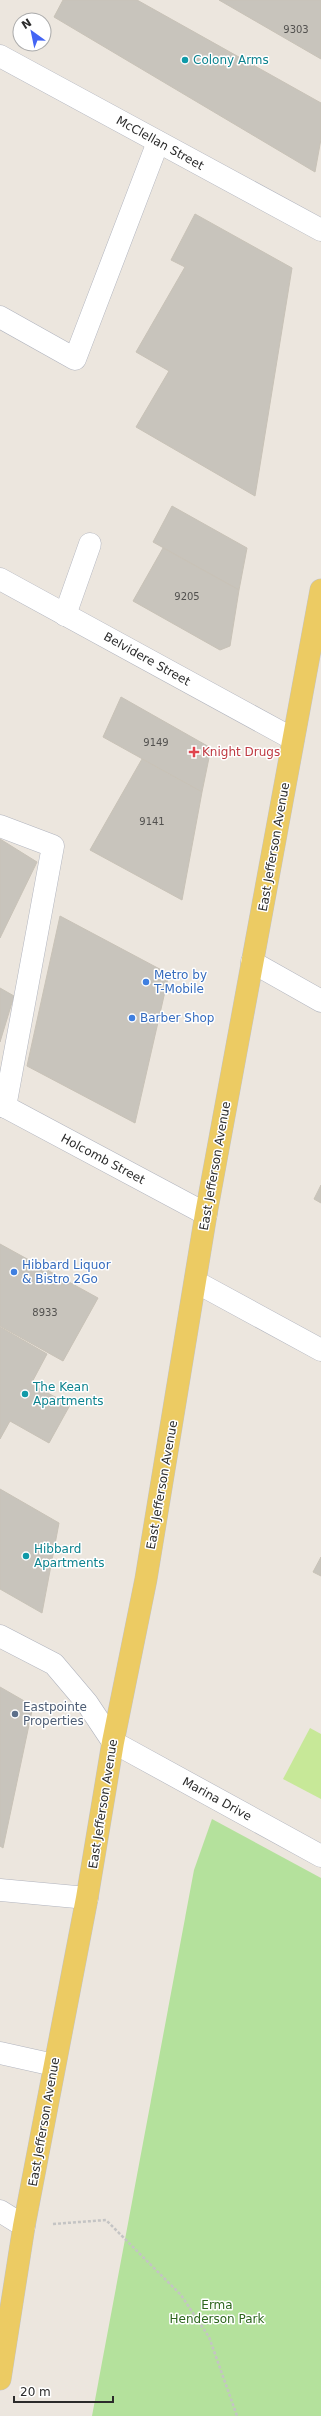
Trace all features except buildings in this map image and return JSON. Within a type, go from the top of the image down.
[{"type":"main road","name":"East Jefferson Avenue","points":[[0,2379],[24,2226],[87,1898],[113,1742],[146,1579],[206,1214],[321,590]]},
{"type":"street","name":"McClellan Street","points":[[0,56],[321,230]]},
{"type":"street","points":[[0,317],[75,359],[158,142]]},
{"type":"street","points":[[65,615],[90,544]]},
{"type":"street","name":"Belvidere Street","points":[[0,579],[294,739]]},
{"type":"street","points":[[0,826],[53,846],[2,1105]]},
{"type":"street","points":[[252,962],[321,1001]]},
{"type":"street","name":"Holcomb Street","points":[[2,1105],[206,1214]]},
{"type":"street","points":[[196,1282],[321,1350]]},
{"type":"street","points":[[0,1636],[54,1664],[87,1703],[113,1742]]},
{"type":"street","name":"Marina Drive","points":[[113,1742],[321,1856]]},
{"type":"street","points":[[0,1890],[87,1898]]},
{"type":"street","points":[[0,2053],[54,2065]]},
{"type":"street","points":[[0,2211],[24,2226]]},
{"type":"path","points":[[24,2226],[106,2220],[119,2231],[181,2295],[208,2337],[237,2416]]},
{"type":"green space","points":[[310,1728],[321,1734],[321,1799],[283,1779]]},
{"type":"green space","name":"Erma Henderson Park","points":[[212,1819],[321,1878],[321,2416],[92,2416],[194,1870]]},
{"type":"place","name":"Colony Arms","points":[[185,60]]},
{"type":"place","name":"Knight Drugs","points":[[194,752]]},
{"type":"place","name":"Metro by T-Mobile","points":[[146,982]]},
{"type":"place","name":"Barber Shop","points":[[132,1018]]},
{"type":"place","name":"Hibbard Liquor & Bistro 2Go","points":[[14,1272]]},
{"type":"place","name":"The Kean Apartments","points":[[25,1394]]},
{"type":"place","name":"Hibbard Apartments","points":[[26,1556]]},
{"type":"place","name":"Eastpointe Properties","points":[[15,1714]]}]
